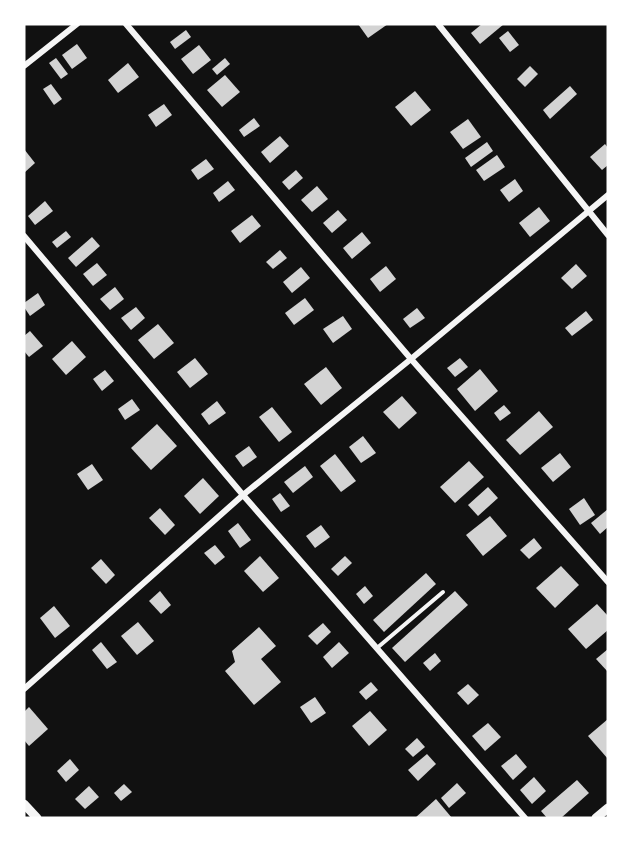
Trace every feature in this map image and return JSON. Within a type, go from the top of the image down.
[{"type":"street","points":[[24,66],[77,24]]},
{"type":"street","points":[[126,24],[411,359],[608,582]]},
{"type":"street","points":[[438,24],[608,235]]},
{"type":"street","points":[[24,689],[243,495],[608,195]]},
{"type":"street","points":[[24,236],[243,495],[525,818]]},
{"type":"street","points":[[24,804],[37,818]]},
{"type":"street","points":[[596,818],[608,808]]},
{"type":"lane","points":[[377,649],[444,592]]},
{"type":"building","points":[[358,24],[388,24],[368,38]]},
{"type":"building","points":[[482,24],[504,24],[480,44],[471,33]]},
{"type":"building","points":[[186,30],[191,37],[175,49],[170,42]]},
{"type":"building","points":[[508,31],[519,45],[510,52],[499,38]]},
{"type":"building","points":[[77,44],[87,58],[72,69],[62,55]]},
{"type":"building","points":[[199,45],[211,60],[193,74],[181,59]]},
{"type":"building","points":[[56,58],[68,74],[61,79],[49,63]]},
{"type":"building","points":[[225,58],[230,64],[217,75],[212,69]]},
{"type":"building","points":[[128,63],[139,77],[118,93],[108,80]]},
{"type":"building","points":[[530,66],[538,74],[525,87],[517,79]]},
{"type":"building","points":[[225,75],[240,92],[222,107],[207,90]]},
{"type":"building","points":[[51,84],[62,99],[54,105],[43,89]]},
{"type":"building","points":[[570,86],[577,94],[550,119],[543,110]]},
{"type":"building","points":[[415,91],[431,110],[411,126],[395,107]]},
{"type":"building","points":[[164,104],[172,115],[156,127],[148,115]]},
{"type":"building","points":[[254,118],[260,126],[244,137],[239,130]]},
{"type":"building","points":[[468,119],[481,137],[463,149],[450,132]]},
{"type":"building","points":[[280,136],[289,146],[270,163],[261,152]]},
{"type":"building","points":[[487,142],[493,151],[471,167],[465,158]]},
{"type":"building","points":[[605,144],[608,148],[608,165],[602,170],[590,157]]},
{"type":"building","points":[[24,149],[35,163],[24,173]]},
{"type":"building","points":[[497,155],[505,167],[484,181],[476,170]]},
{"type":"building","points":[[206,159],[214,169],[198,180],[191,170]]},
{"type":"building","points":[[296,170],[303,178],[289,190],[282,182]]},
{"type":"building","points":[[515,179],[523,191],[509,202],[500,190]]},
{"type":"building","points":[[228,181],[235,190],[219,202],[213,193]]},
{"type":"building","points":[[317,186],[328,199],[312,212],[301,200]]},
{"type":"building","points":[[45,201],[53,211],[35,225],[28,216]]},
{"type":"building","points":[[539,207],[550,221],[530,237],[519,223]]},
{"type":"building","points":[[338,210],[347,220],[332,233],[323,223]]},
{"type":"building","points":[[252,215],[261,226],[240,243],[231,231]]},
{"type":"building","points":[[66,231],[71,237],[57,248],[52,242]]},
{"type":"building","points":[[362,232],[371,243],[352,259],[343,248]]},
{"type":"building","points":[[92,237],[100,246],[76,267],[68,258]]},
{"type":"building","points":[[280,250],[287,258],[273,269],[266,262]]},
{"type":"building","points":[[97,263],[107,275],[93,286],[83,274]]},
{"type":"building","points":[[576,264],[587,276],[572,289],[561,278]]},
{"type":"building","points":[[386,266],[396,279],[380,292],[370,279]]},
{"type":"building","points":[[301,267],[310,278],[292,293],[283,282]]},
{"type":"building","points":[[115,287],[124,299],[110,310],[100,299]]},
{"type":"building","points":[[38,293],[45,305],[30,316],[24,303]]},
{"type":"building","points":[[305,298],[314,310],[294,325],[285,313]]},
{"type":"building","points":[[136,307],[145,318],[131,330],[121,318]]},
{"type":"building","points":[[417,308],[425,318],[410,328],[403,319]]},
{"type":"building","points":[[586,311],[593,320],[572,336],[565,328]]},
{"type":"building","points":[[343,316],[352,329],[333,343],[323,329]]},
{"type":"building","points":[[158,324],[174,343],[154,359],[138,340]]},
{"type":"building","points":[[30,331],[43,346],[29,357],[24,351],[24,336]]},
{"type":"building","points":[[72,341],[86,357],[66,375],[52,359]]},
{"type":"building","points":[[195,358],[208,374],[190,388],[177,372]]},
{"type":"building","points":[[460,358],[468,367],[455,377],[447,368]]},
{"type":"building","points":[[326,367],[342,388],[321,405],[304,384]]},
{"type":"building","points":[[480,369],[498,391],[475,411],[457,389]]},
{"type":"building","points":[[105,370],[114,381],[102,391],[93,379]]},
{"type":"building","points":[[402,396],[417,413],[399,429],[383,412]]},
{"type":"building","points":[[132,399],[140,410],[125,420],[118,409]]},
{"type":"building","points":[[217,401],[226,413],[209,425],[201,414]]},
{"type":"building","points":[[504,405],[511,413],[500,421],[494,413]]},
{"type":"building","points":[[272,407],[292,432],[279,442],[259,417]]},
{"type":"building","points":[[539,411],[553,427],[520,455],[506,440]]},
{"type":"building","points":[[157,424],[177,446],[151,470],[131,448]]},
{"type":"building","points":[[363,436],[376,453],[361,463],[349,447]]},
{"type":"building","points":[[249,446],[257,457],[243,467],[235,456]]},
{"type":"building","points":[[560,453],[571,467],[553,482],[541,468]]},
{"type":"building","points":[[335,454],[356,481],[341,492],[320,466]]},
{"type":"building","points":[[469,461],[484,477],[455,503],[440,487]]},
{"type":"building","points":[[92,464],[103,480],[88,490],[77,474]]},
{"type":"building","points":[[305,466],[313,477],[293,493],[284,482]]},
{"type":"building","points":[[203,478],[219,496],[200,514],[184,496]]},
{"type":"building","points":[[488,487],[498,498],[478,516],[468,505]]},
{"type":"building","points":[[280,493],[290,506],[281,512],[272,499]]},
{"type":"building","points":[[584,498],[595,515],[580,525],[569,509]]},
{"type":"building","points":[[160,508],[175,525],[165,535],[149,518]]},
{"type":"building","points":[[608,509],[608,527],[600,534],[591,523]]},
{"type":"building","points":[[490,516],[507,536],[483,556],[466,535]]},
{"type":"building","points":[[238,523],[251,540],[240,548],[228,531]]},
{"type":"building","points":[[321,525],[330,537],[315,548],[306,536]]},
{"type":"building","points":[[534,538],[542,548],[529,559],[520,550]]},
{"type":"building","points":[[215,545],[225,557],[215,565],[204,553]]},
{"type":"building","points":[[260,556],[279,578],[263,592],[244,571]]},
{"type":"building","points":[[345,556],[352,563],[338,576],[331,569]]},
{"type":"building","points":[[101,559],[115,575],[106,584],[91,568]]},
{"type":"building","points":[[561,566],[579,585],[555,608],[536,588]]},
{"type":"building","points":[[426,573],[436,584],[384,632],[373,620]]},
{"type":"building","points":[[365,586],[373,596],[364,604],[356,594]]},
{"type":"building","points":[[160,591],[171,605],[161,614],[149,601]]},
{"type":"building","points":[[455,591],[468,605],[405,662],[392,648]]},
{"type":"building","points":[[597,604],[608,616],[608,630],[586,649],[568,629]]},
{"type":"building","points":[[54,606],[70,626],[55,638],[40,618]]},
{"type":"building","points":[[138,622],[154,641],[137,655],[121,636]]},
{"type":"building","points":[[323,623],[331,632],[317,645],[308,636]]},
{"type":"building","points":[[259,627],[276,646],[261,659],[281,682],[254,705],[225,671],[235,662],[232,651]]},
{"type":"building","points":[[101,642],[117,662],[107,669],[92,650]]},
{"type":"building","points":[[339,642],[349,653],[332,668],[323,657]]},
{"type":"building","points":[[608,649],[608,672],[596,659]]},
{"type":"building","points":[[435,653],[441,661],[430,671],[423,663]]},
{"type":"building","points":[[371,682],[378,690],[366,700],[359,692]]},
{"type":"building","points":[[468,684],[479,695],[468,705],[457,693]]},
{"type":"building","points":[[315,697],[326,713],[311,723],[300,707]]},
{"type":"building","points":[[29,707],[48,729],[29,746],[24,740],[24,712]]},
{"type":"building","points":[[370,711],[387,730],[369,746],[352,726]]},
{"type":"building","points":[[608,719],[608,759],[588,736]]},
{"type":"building","points":[[488,723],[501,737],[485,751],[472,736]]},
{"type":"building","points":[[417,738],[425,747],[413,757],[405,749]]},
{"type":"building","points":[[427,754],[436,764],[418,781],[408,770]]},
{"type":"building","points":[[516,754],[527,767],[513,780],[501,766]]},
{"type":"building","points":[[70,759],[79,770],[66,782],[57,771]]},
{"type":"building","points":[[534,777],[546,791],[532,804],[520,790]]},
{"type":"building","points":[[577,780],[589,793],[561,818],[547,818],[541,811]]},
{"type":"building","points":[[457,783],[466,793],[449,808],[441,798]]},
{"type":"building","points":[[124,784],[132,792],[121,801],[114,793]]},
{"type":"building","points":[[89,786],[99,797],[85,809],[75,799]]},
{"type":"building","points":[[436,799],[452,818],[415,818]]}]
